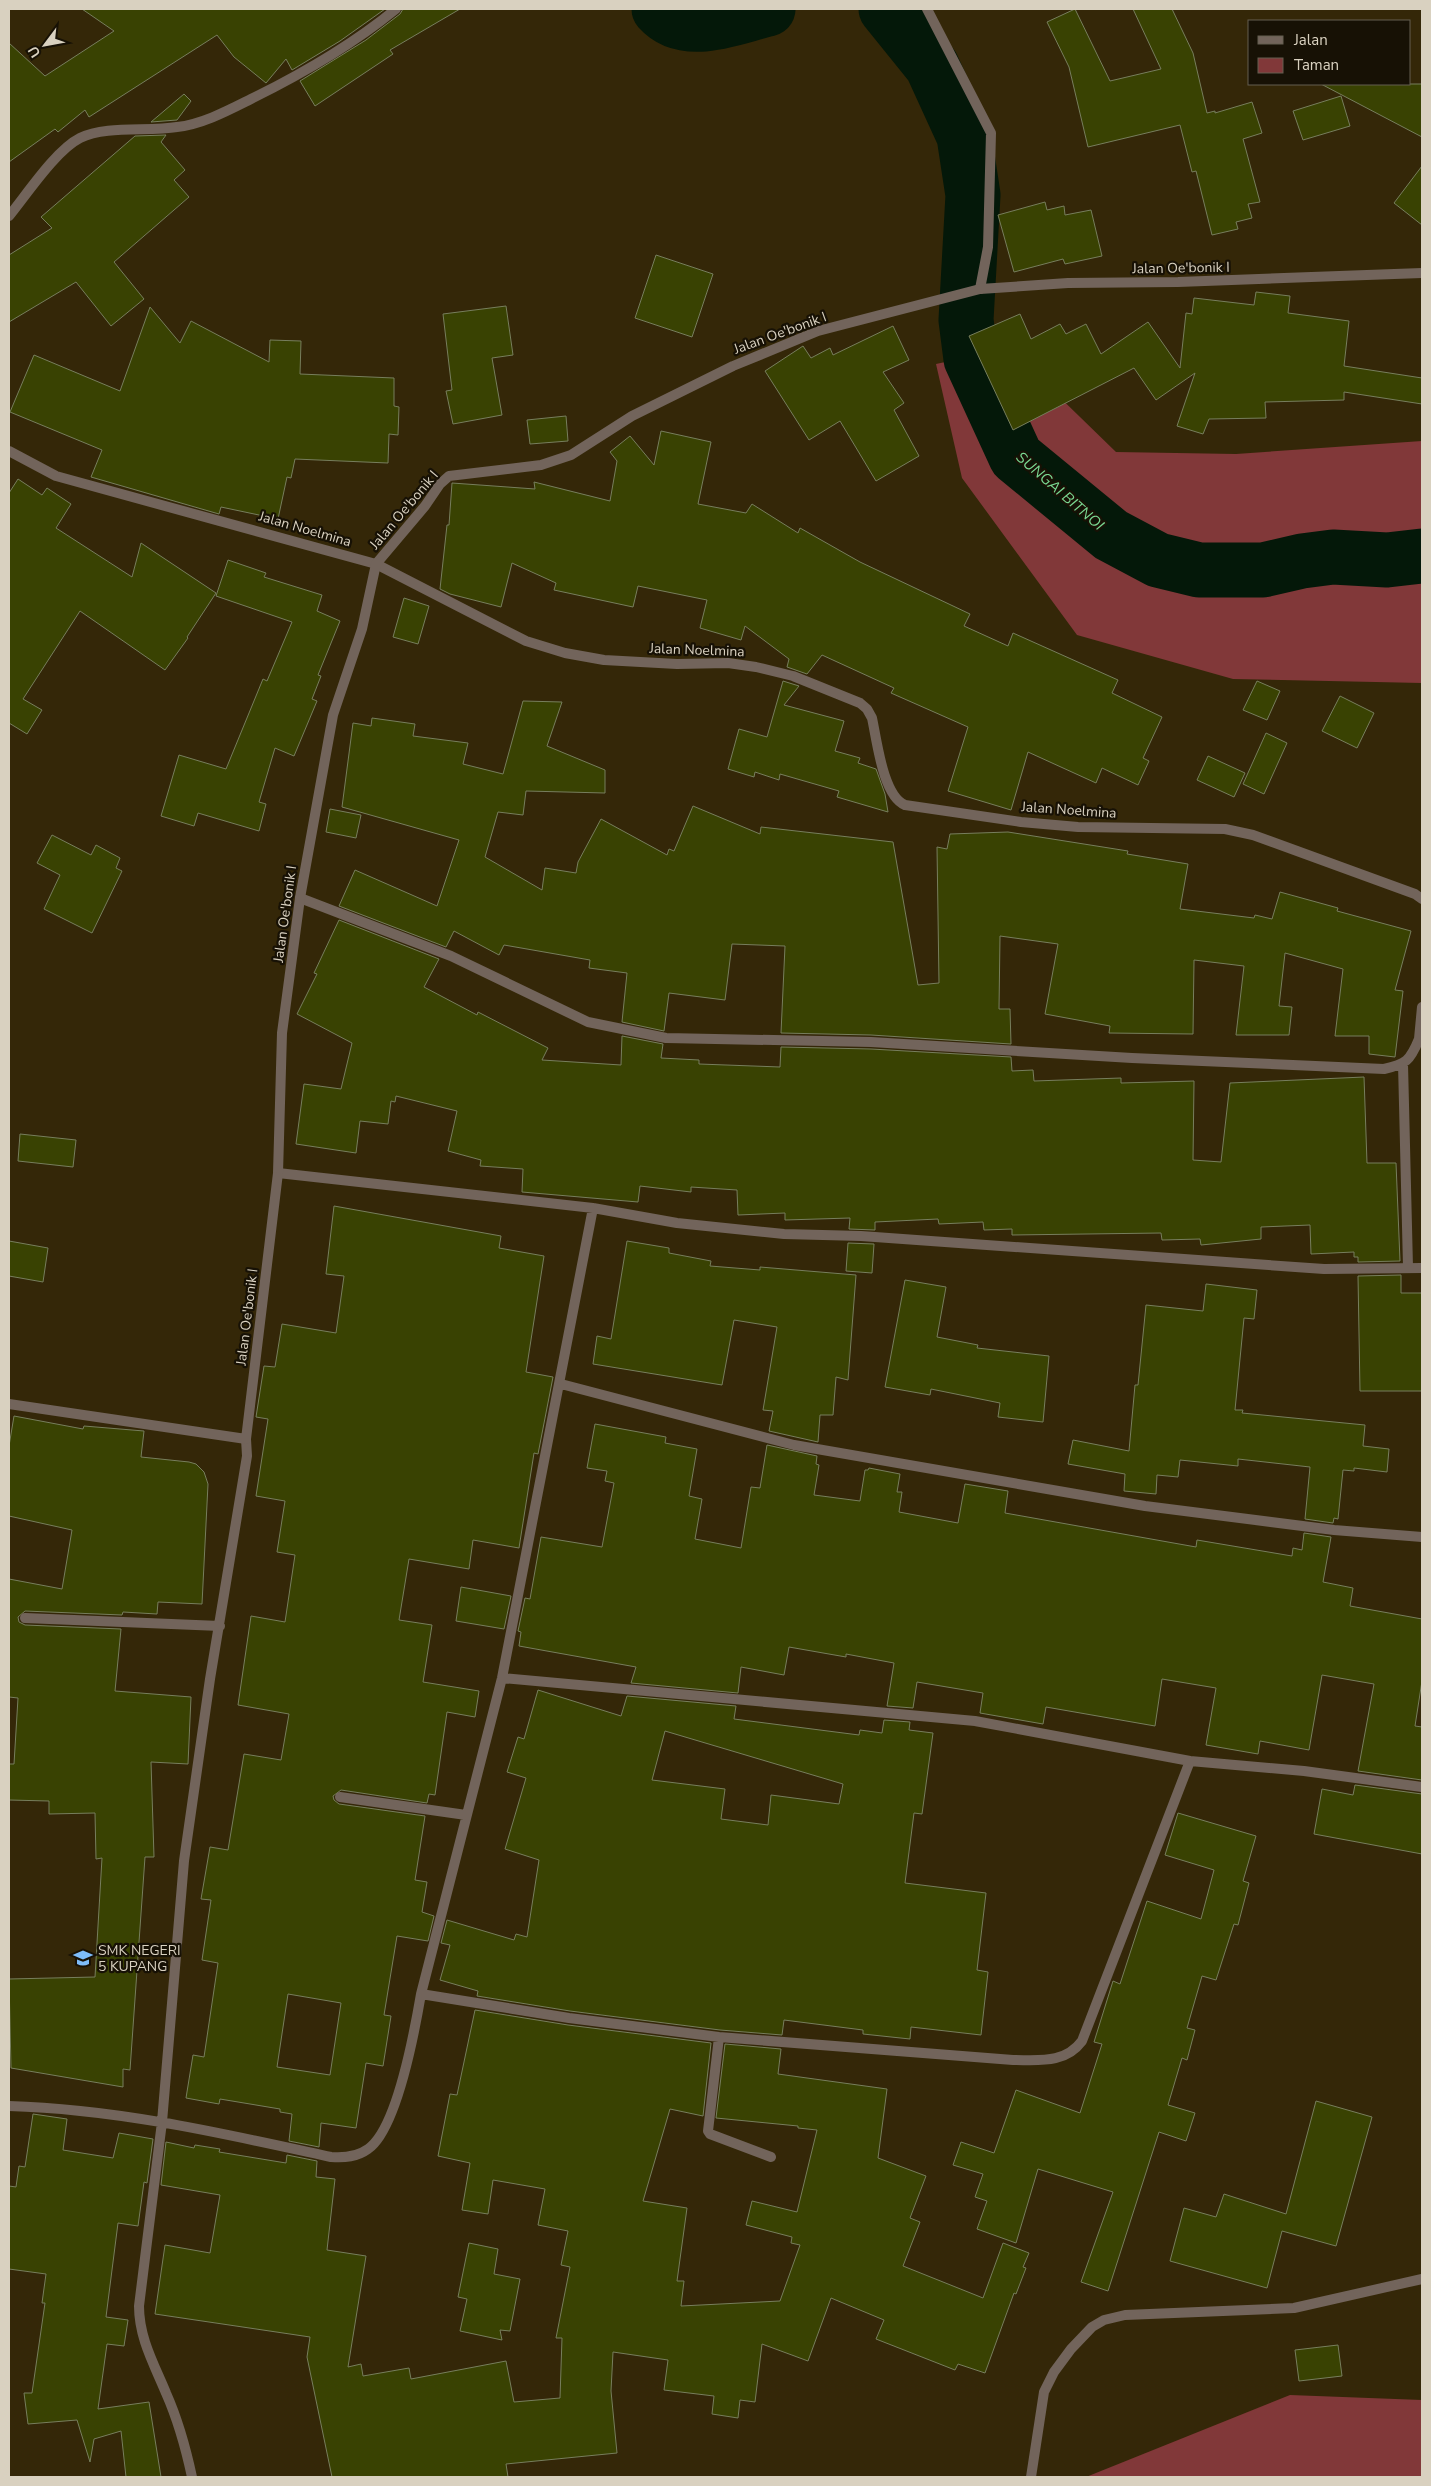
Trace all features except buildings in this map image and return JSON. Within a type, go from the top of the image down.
[{"type":"street","points":[[9,216],[66,146],[81,137],[96,133],[178,128],[205,120],[292,79],[334,53],[396,9]]},
{"type":"street","points":[[927,9],[991,133],[988,247],[980,289]]},
{"type":"street","name":"Jalan Oe'bonik I","points":[[192,2477],[186,2446],[167,2394],[148,2353],[139,2321],[138,2306],[162,2122],[184,1861],[210,1679],[247,1456],[246,1439],[278,1173],[282,1033],[300,898],[332,714],[362,629],[376,564],[440,484],[449,476],[541,465],[556,461],[571,455],[632,416],[733,366],[818,332],[980,289],[1068,283],[1225,281],[1422,273]]},
{"type":"street","name":"Jalan Noelmina","points":[[9,451],[56,476],[376,564],[526,641],[565,653],[604,660],[677,664],[728,663],[756,667],[793,676],[860,703],[867,708],[872,718],[888,788],[895,799],[905,805],[1021,822],[1078,827],[1225,829],[1253,835],[1415,894],[1422,899]]},
{"type":"street","points":[[300,898],[452,956],[588,1022],[666,1038],[871,1042],[1132,1058],[1384,1068],[1403,1064],[1413,1054],[1420,1039],[1422,1008]]},
{"type":"street","points":[[1403,1064],[1408,1267]]},
{"type":"street","points":[[278,1173],[593,1208],[678,1224],[784,1234],[861,1236],[1324,1269],[1422,1268]]},
{"type":"street","points":[[9,2106],[34,2107],[162,2122],[332,2157],[356,2156],[368,2149],[384,2131],[395,2100],[502,1678],[561,1384],[593,1208]]},
{"type":"street","points":[[561,1384],[700,1422],[813,1448],[1145,1506],[1334,1530],[1422,1537]]},
{"type":"street","points":[[9,1404],[246,1439]]},
{"type":"street","points":[[25,1618],[220,1626]]},
{"type":"street","points":[[502,1678],[974,1721],[1190,1761],[1304,1771],[1422,1788]]},
{"type":"street","points":[[421,1994],[569,2018],[719,2037],[1013,2060],[1055,2060],[1071,2053],[1082,2041],[1190,1761]]},
{"type":"street","points":[[340,1797],[466,1815]]},
{"type":"street","points":[[719,2037],[708,2131],[710,2134],[771,2157]]},
{"type":"street","points":[[1031,2477],[1044,2392],[1070,2349],[1092,2328],[1104,2320],[1126,2315],[1294,2308],[1422,2279]]},
{"type":"green space","points":[[1009,348],[1116,452],[1236,454],[1422,441],[1422,683],[1233,679],[1077,635],[962,478],[936,364]]},
{"type":"green space","points":[[1290,2395],[1422,2400],[1422,2477],[1086,2477]]},
{"type":"waterway","name":"SUNGAI BITNOI","points":[[659,9],[670,18],[683,23],[696,24],[726,20],[768,9]]},
{"type":"waterway","name":"SUNGAI BITNOI","points":[[886,9],[932,66],[964,136],[973,195],[966,320],[971,359],[1016,457],[1111,535],[1158,560],[1199,570],[1263,570],[1302,561],[1333,557],[1387,560],[1422,556]]},
{"type":"place","name":"SMK NEGERI 5 KUPANG","points":[[83,1958]]}]
